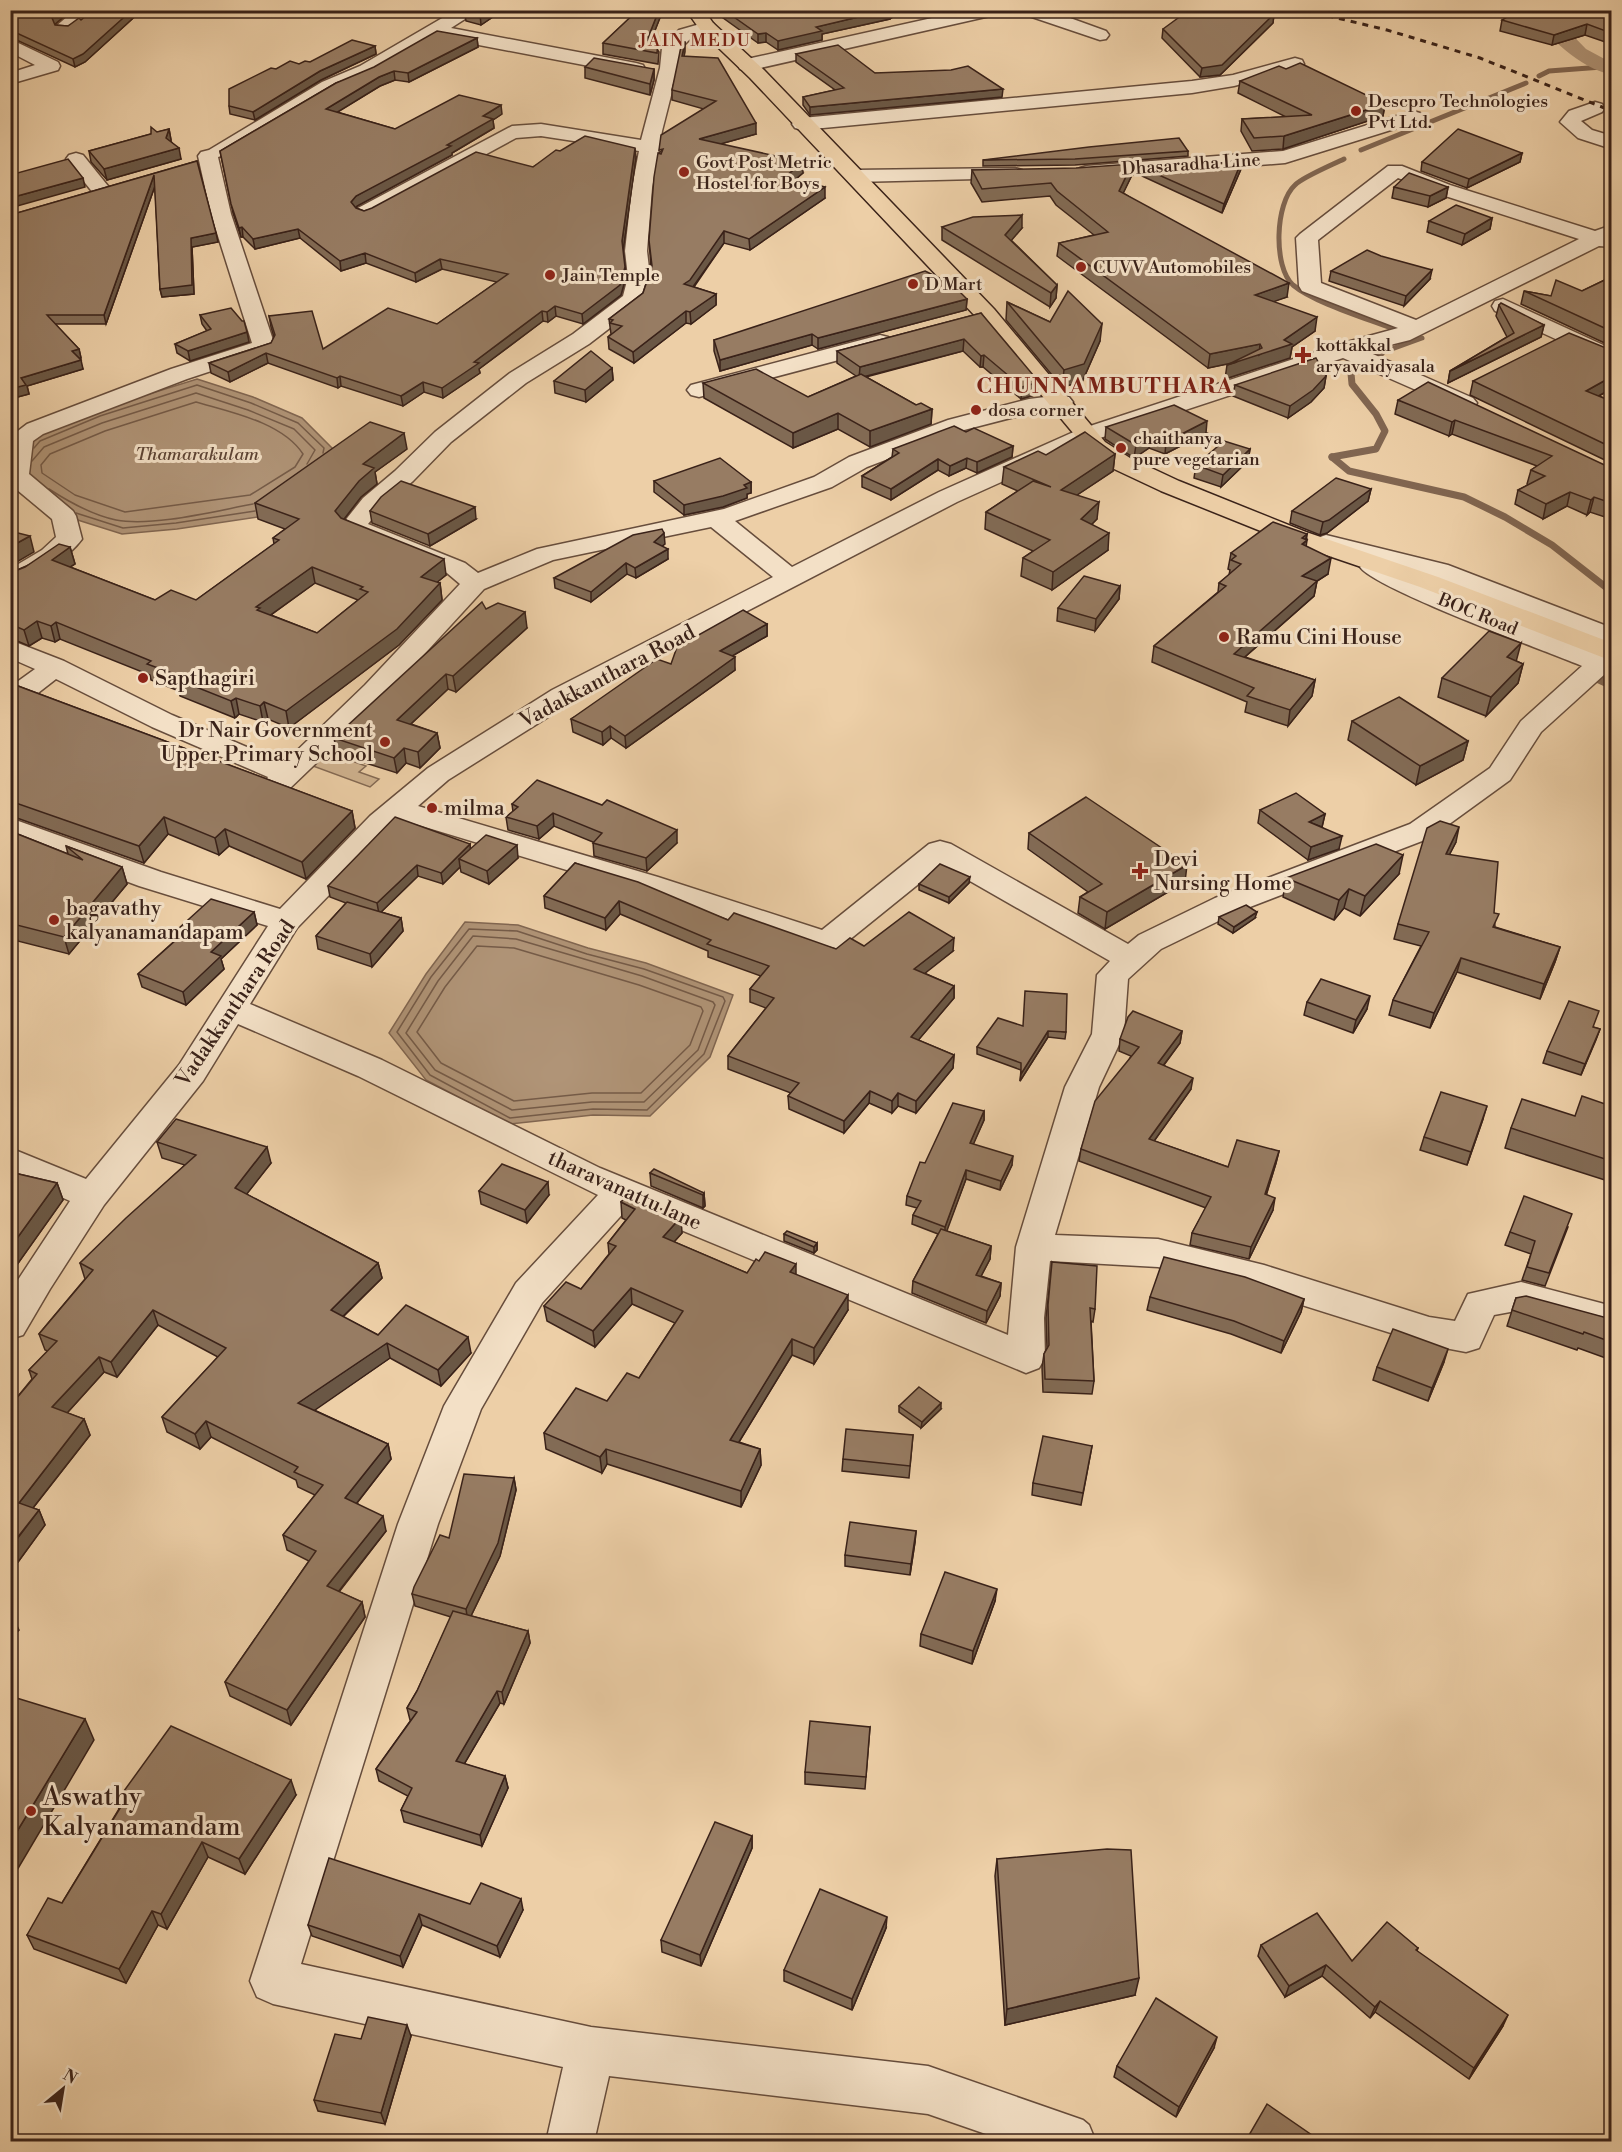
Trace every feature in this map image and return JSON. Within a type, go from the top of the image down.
[{"type":"main road","points":[[701,19],[747,64],[986,314],[1097,447],[1121,463],[1170,486],[1297,537],[1429,582],[1609,655]]},
{"type":"street","points":[[64,27],[87,10]]},
{"type":"street","points":[[10,581],[51,555],[69,539],[64,516],[16,476],[22,438],[35,429],[179,374],[264,346],[221,214],[200,160],[234,144],[329,86],[367,70],[470,10]]},
{"type":"street","points":[[747,64],[990,11],[1023,10]]},
{"type":"street","points":[[1030,10],[1100,35]]},
{"type":"street","points":[[475,583],[456,568],[353,527],[372,503],[404,476],[443,437],[518,378],[581,339],[633,298],[639,277],[636,251],[637,221],[649,147],[671,48],[701,19]]},
{"type":"street","points":[[436,31],[667,74]]},
{"type":"street","points":[[10,44],[51,66],[10,79]]},
{"type":"street","points":[[802,124],[1192,87],[1234,80],[1295,64]]},
{"type":"street","points":[[1605,105],[1576,115],[1570,122],[1585,134],[1611,143]]},
{"type":"street","name":"Dhasaradha Line","points":[[1063,173],[1285,157],[1413,117]]},
{"type":"street","points":[[365,212],[512,132],[541,130],[649,147]]},
{"type":"street","points":[[76,159],[101,190]]},
{"type":"street","points":[[1417,328],[1310,286],[1307,238],[1395,170],[1443,189],[1606,237]]},
{"type":"street","points":[[855,176],[1040,173]]},
{"type":"street","name":"Vadakkanthara Road","points":[[10,1324],[92,1196],[191,1073],[286,921],[388,816],[438,774],[562,696],[948,497],[1086,435],[1344,350],[1402,335],[1606,237]]},
{"type":"street","points":[[1483,295],[1563,337],[1611,358]]},
{"type":"street","points":[[963,320],[986,314]]},
{"type":"street","points":[[699,390],[905,335]]},
{"type":"street","points":[[1542,347],[1563,337]]},
{"type":"street","points":[[1344,350],[1488,415]]},
{"type":"street","points":[[1447,395],[1468,384]]},
{"type":"street","points":[[289,786],[475,583],[546,554],[716,518],[823,482],[858,462],[956,425],[1029,406],[1061,402]]},
{"type":"street","points":[[716,518],[791,579]]},
{"type":"street","points":[[1297,537],[1439,570],[1609,655],[1531,727],[1500,774],[1420,831],[1226,905],[1150,942],[1113,975],[1108,1034],[1082,1087],[1034,1247],[1158,1253],[1264,1279],[1429,1330],[1466,1338],[1481,1304],[1521,1296],[1591,1313],[1611,1321]]},
{"type":"street","name":"BOC Road","points":[[1347,554],[1407,585],[1609,655]]},
{"type":"street","points":[[10,648],[54,667],[289,786]]},
{"type":"street","points":[[28,697],[54,667]]},
{"type":"street","points":[[104,721],[289,786]]},
{"type":"street","points":[[351,813],[388,816],[647,884],[827,942],[940,851],[1131,959]]},
{"type":"street","points":[[10,827],[150,879],[286,921]]},
{"type":"street","name":"tharavanattu lane","points":[[230,1008],[370,1068],[622,1191],[1026,1358],[1026,1318],[1034,1247]]},
{"type":"street","points":[[10,1160],[92,1196]]},
{"type":"street","points":[[622,1191],[529,1293],[463,1406],[418,1524],[273,1982],[591,2050],[928,2090],[1066,2137],[1072,2142]]},
{"type":"street","points":[[570,2142],[591,2050]]},
{"type":"shaded area","points":[[335,755],[366,766],[359,772],[379,779],[370,787],[313,766],[320,760],[327,762]]},
{"type":"water","name":"Thamarakulam","points":[[197,379],[253,397],[302,418],[333,449],[258,517],[177,529],[122,534],[65,516],[21,487],[16,459],[36,436],[98,410]]},
{"type":"water","points":[[465,922],[518,925],[588,948],[646,963],[733,995],[710,1057],[650,1116],[593,1115],[510,1124],[426,1080],[389,1033],[426,974]]},
{"type":"building","points":[[21,10],[60,10],[52,18],[55,25],[68,26],[79,18],[81,20],[93,10],[132,10],[83,54],[73,59],[10,30],[10,15]]},
{"type":"building","points":[[465,10],[485,10],[480,14]]},
{"type":"building","points":[[638,10],[659,10],[647,40],[658,41],[657,53],[603,43]]},
{"type":"building","points":[[724,10],[888,10],[816,27],[822,31],[778,41],[766,33],[758,34]]},
{"type":"building","points":[[1189,10],[1256,10],[1274,14],[1222,65],[1202,68],[1163,29]]},
{"type":"building","points":[[1519,10],[1611,10],[1611,33],[1587,24],[1554,35],[1502,20]]},
{"type":"building","points":[[437,31],[477,38],[408,73],[394,71],[379,77],[326,109],[395,129],[459,95],[501,105],[483,116],[493,119],[447,145],[451,146],[356,196],[351,202],[356,208],[364,211],[372,208],[476,152],[533,167],[556,150],[560,151],[585,136],[635,148],[622,241],[625,267],[620,285],[582,314],[555,306],[547,312],[542,311],[474,362],[479,363],[442,388],[423,382],[401,396],[340,376],[337,378],[266,353],[228,372],[209,363],[271,343],[275,335],[269,316],[312,311],[323,349],[388,308],[437,324],[508,274],[440,259],[415,273],[365,253],[340,261],[298,229],[253,239],[242,227],[239,228],[231,204],[220,151],[336,83],[374,67]]},
{"type":"building","points":[[352,40],[375,46],[320,71],[253,112],[229,106],[229,89],[290,61],[299,64],[305,61],[310,62]]},
{"type":"building","points":[[682,42],[685,42],[682,56],[718,58],[756,123],[699,139],[803,162],[786,176],[825,187],[749,239],[724,231],[690,280],[684,284],[716,294],[690,312],[686,311],[633,352],[608,337],[622,326],[610,323],[613,320],[609,319],[643,293],[652,266],[649,240],[654,177],[658,153],[661,154],[663,149],[659,150],[661,135],[716,101],[672,90]]},
{"type":"building","points":[[838,45],[875,73],[951,70],[968,66],[1003,89],[810,107],[803,97],[844,88],[796,54]]},
{"type":"building","points":[[594,58],[654,69],[650,84],[585,67]]},
{"type":"building","points":[[1300,63],[1385,104],[1284,136],[1254,138],[1242,119],[1312,115],[1240,81],[1279,66],[1286,69]]},
{"type":"building","points":[[151,127],[157,132],[169,129],[166,138],[179,148],[104,169],[89,151],[151,134]]},
{"type":"building","points":[[1458,129],[1522,153],[1469,179],[1422,162]]},
{"type":"building","points":[[1179,138],[1188,151],[1075,159],[983,160],[1089,147]]},
{"type":"building","points":[[68,159],[83,178],[10,198],[10,175]]},
{"type":"building","points":[[1242,160],[1224,204],[1143,168],[1200,163],[1202,166]]},
{"type":"building","points":[[197,161],[216,233],[191,238],[192,285],[160,289],[154,175],[104,315],[47,315],[79,349],[72,351],[81,360],[21,378],[26,385],[10,389],[10,215]]},
{"type":"building","points":[[1132,164],[1119,191],[1289,283],[1255,295],[1317,317],[1284,340],[1292,344],[1227,365],[1262,348],[1260,344],[1210,354],[1059,243],[1108,232],[1057,191],[1051,183],[982,189],[972,170],[1076,168]]},
{"type":"building","points":[[1409,173],[1448,187],[1430,196],[1394,187]]},
{"type":"building","points":[[1456,205],[1492,218],[1465,234],[1429,221]]},
{"type":"building","points":[[1022,215],[1005,235],[1057,285],[1051,293],[942,227],[973,217]]},
{"type":"building","points":[[1367,250],[1432,270],[1406,296],[1331,271]]},
{"type":"building","points":[[925,271],[952,284],[967,299],[818,338],[812,334],[720,360],[714,340]]},
{"type":"building","points":[[1611,277],[1611,331],[1524,291],[1551,296],[1556,280],[1582,291]]},
{"type":"building","points":[[1068,291],[1102,324],[1084,364],[1064,370],[1007,302],[1050,322]]},
{"type":"building","points":[[1501,303],[1544,325],[1450,371],[1514,333],[1499,305]]},
{"type":"building","points":[[231,308],[244,321],[247,332],[188,351],[175,344],[211,329],[200,315]]},
{"type":"building","points":[[981,313],[1039,382],[1022,387],[984,355],[981,356],[964,339],[860,367],[837,351]]},
{"type":"building","points":[[1569,333],[1611,350],[1611,377],[1586,391],[1611,401],[1611,447],[1473,381]]},
{"type":"building","points":[[591,351],[612,368],[585,390],[554,381]]},
{"type":"building","points":[[1316,358],[1326,376],[1313,390],[1290,406],[1235,385]]},
{"type":"building","points":[[756,369],[808,397],[861,374],[916,405],[921,403],[932,409],[870,431],[838,413],[793,433],[703,383]]},
{"type":"building","points":[[1428,382],[1611,468],[1611,503],[1594,497],[1591,500],[1570,492],[1546,504],[1518,490],[1545,476],[1531,470],[1552,456],[1455,420],[1452,422],[1398,400]]},
{"type":"building","points":[[1174,405],[1207,421],[1166,442],[1150,436],[1136,445],[1106,427]]},
{"type":"building","points":[[370,422],[404,433],[363,464],[374,468],[359,481],[335,511],[341,518],[444,559],[421,577],[440,583],[397,629],[286,711],[264,702],[260,706],[236,698],[231,701],[176,679],[180,676],[147,664],[151,661],[56,622],[51,626],[37,621],[24,630],[10,624],[10,573],[25,567],[59,544],[70,547],[52,560],[155,600],[171,590],[196,600],[279,540],[273,538],[299,519],[255,503]],"holes":[[[312,567],[363,587],[360,589],[368,592],[317,633],[257,610],[260,608],[256,607]]]},
{"type":"building","points":[[954,426],[966,432],[974,428],[1013,446],[977,462],[967,458],[950,466],[938,459],[891,489],[862,476],[899,453],[893,449]]},
{"type":"building","points":[[1085,432],[1115,454],[1061,490],[1099,502],[1081,519],[1109,533],[1053,572],[1023,558],[1050,540],[986,512],[1033,481],[1051,487],[1004,467],[1038,451],[1046,455]]},
{"type":"building","points":[[1224,441],[1250,449],[1223,475],[1196,465]]},
{"type":"building","points":[[720,458],[751,482],[744,485],[747,488],[684,505],[654,481]]},
{"type":"building","points":[[1336,478],[1371,489],[1323,522],[1292,511]]},
{"type":"building","points":[[401,481],[475,507],[428,534],[370,511],[381,497]]},
{"type":"building","points":[[1273,522],[1307,534],[1302,538],[1307,540],[1302,544],[1331,558],[1302,576],[1317,581],[1234,654],[1315,680],[1290,710],[1247,696],[1254,688],[1154,646],[1226,586],[1219,583],[1241,564],[1231,560],[1236,556],[1231,553]]},
{"type":"building","points":[[662,529],[664,533],[654,542],[668,549],[635,568],[626,563],[591,592],[554,578],[633,535]]},
{"type":"building","points":[[10,531],[30,536],[10,547]]},
{"type":"building","points":[[1084,576],[1120,586],[1096,619],[1058,608]]},
{"type":"building","points":[[482,602],[486,609],[498,603],[525,612],[453,676],[446,674],[397,720],[437,733],[418,752],[404,748],[394,758],[334,738]]},
{"type":"building","points":[[743,610],[767,624],[720,651],[735,657],[625,736],[610,726],[602,732],[571,719],[657,659],[671,664],[677,647]]},
{"type":"building","points":[[1489,631],[1521,643],[1507,657],[1523,664],[1491,697],[1442,678]]},
{"type":"building","points":[[10,683],[352,811],[302,862],[225,829],[215,838],[164,817],[139,846],[10,801]]},
{"type":"building","points":[[1399,697],[1468,741],[1420,766],[1352,721]]},
{"type":"building","points":[[537,780],[602,805],[607,800],[677,830],[646,858],[593,843],[602,833],[553,813],[537,826],[506,817],[518,807],[512,804]]},
{"type":"building","points":[[1296,793],[1325,814],[1309,822],[1342,836],[1311,847],[1260,810]]},
{"type":"building","points":[[1086,797],[1187,865],[1107,912],[1080,897],[1102,884],[1029,833]]},
{"type":"building","points":[[395,817],[470,844],[441,873],[417,865],[377,903],[328,886]]},
{"type":"building","points":[[1440,821],[1459,827],[1446,854],[1498,862],[1494,913],[1499,914],[1493,927],[1560,947],[1544,984],[1461,958],[1434,1013],[1393,1000],[1429,932],[1398,924],[1427,828]]},
{"type":"building","points":[[10,831],[83,860],[66,846],[122,867],[64,937],[13,924],[10,926]]},
{"type":"building","points":[[486,835],[517,845],[487,871],[459,859]]},
{"type":"building","points":[[1376,844],[1403,855],[1365,896],[1349,889],[1339,900],[1286,878]]},
{"type":"building","points":[[575,863],[638,882],[728,920],[734,913],[836,949],[850,938],[864,946],[909,912],[954,938],[914,969],[954,986],[911,1037],[954,1055],[916,1101],[898,1093],[892,1101],[870,1091],[844,1121],[788,1096],[799,1083],[728,1056],[774,998],[750,989],[769,966],[707,944],[711,940],[619,901],[605,918],[544,896]]},
{"type":"building","points":[[940,864],[970,877],[949,897],[919,884]]},
{"type":"building","points":[[211,899],[254,912],[211,952],[221,956],[183,992],[138,974],[185,932],[178,929]]},
{"type":"building","points":[[347,902],[401,918],[370,954],[316,936]]},
{"type":"building","points":[[1246,905],[1257,912],[1234,927],[1219,917]]},
{"type":"building","points":[[1321,979],[1370,996],[1356,1020],[1307,1002]]},
{"type":"building","points":[[1025,991],[1067,994],[1066,1032],[1048,1031],[1021,1074],[1021,1063],[977,1047],[998,1018],[1023,1026]]},
{"type":"building","points":[[1569,1001],[1599,1011],[1593,1027],[1600,1029],[1585,1064],[1547,1051]]},
{"type":"building","points":[[1133,1011],[1182,1031],[1158,1063],[1193,1078],[1149,1139],[1228,1167],[1237,1140],[1279,1151],[1265,1194],[1275,1198],[1251,1247],[1192,1233],[1211,1197],[1081,1149],[1095,1101],[1139,1047],[1120,1039],[1128,1017]]},
{"type":"building","points":[[1441,1092],[1487,1106],[1471,1152],[1424,1137]]},
{"type":"building","points":[[1582,1096],[1611,1106],[1611,1161],[1511,1128],[1522,1099],[1575,1116]]},
{"type":"building","points":[[953,1103],[984,1111],[970,1143],[1013,1156],[1001,1181],[966,1170],[945,1227],[913,1215],[921,1201],[907,1196],[920,1162],[925,1163]]},
{"type":"building","points":[[176,1119],[267,1147],[235,1188],[378,1263],[331,1310],[378,1335],[406,1305],[468,1337],[438,1370],[387,1343],[298,1403],[388,1444],[345,1498],[383,1516],[327,1586],[362,1602],[287,1710],[225,1682],[316,1551],[283,1535],[323,1485],[294,1472],[298,1467],[206,1421],[195,1434],[162,1417],[226,1348],[153,1310],[111,1362],[99,1357],[52,1407],[84,1419],[19,1503],[39,1510],[10,1547],[10,1406],[37,1374],[29,1370],[57,1341],[39,1334],[93,1270],[80,1263],[196,1155],[157,1142]]},
{"type":"building","points":[[502,1164],[548,1182],[525,1210],[479,1191]]},
{"type":"building","points":[[654,1169],[704,1193],[703,1195],[650,1173]]},
{"type":"building","points":[[10,1172],[57,1183],[10,1248]]},
{"type":"building","points":[[627,1195],[681,1217],[663,1237],[747,1273],[756,1259],[759,1261],[765,1252],[796,1264],[790,1272],[848,1295],[814,1348],[792,1339],[730,1440],[760,1449],[741,1491],[606,1449],[600,1457],[544,1433],[576,1388],[607,1401],[627,1373],[639,1378],[683,1311],[631,1288],[593,1331],[544,1306],[566,1282],[581,1289],[616,1246],[608,1243],[635,1209],[621,1202]]},
{"type":"building","points":[[1524,1196],[1572,1214],[1549,1273],[1527,1267],[1535,1241],[1510,1232]]},
{"type":"building","points":[[941,1229],[991,1246],[976,1275],[1001,1283],[987,1311],[913,1281]]},
{"type":"building","points":[[787,1231],[817,1243],[814,1247],[784,1234]]},
{"type":"building","points":[[1164,1257],[1245,1277],[1304,1299],[1284,1341],[1234,1321],[1150,1297]]},
{"type":"building","points":[[1052,1262],[1097,1266],[1095,1309],[1090,1308],[1094,1381],[1045,1379],[1044,1354],[1049,1345],[1048,1305]]},
{"type":"building","points":[[1526,1296],[1611,1319],[1611,1342],[1512,1310],[1516,1298]]},
{"type":"building","points":[[1393,1329],[1448,1349],[1432,1388],[1377,1367]]},
{"type":"building","points":[[919,1387],[941,1403],[922,1422],[899,1406]]},
{"type":"building","points":[[846,1429],[913,1435],[910,1466],[843,1459]]},
{"type":"building","points":[[1043,1436],[1092,1446],[1083,1493],[1033,1483]]},
{"type":"building","points":[[464,1474],[514,1478],[498,1543],[466,1609],[412,1594],[440,1535],[449,1538]]},
{"type":"building","points":[[850,1522],[916,1531],[911,1564],[845,1555]]},
{"type":"building","points":[[945,1572],[997,1589],[973,1651],[921,1634]]},
{"type":"building","points":[[453,1611],[528,1631],[502,1692],[497,1691],[456,1761],[505,1776],[480,1835],[401,1810],[412,1788],[376,1769],[417,1712],[407,1708]]},
{"type":"building","name":"Aswathy Kalyanamandam","points":[[10,1696],[85,1719],[10,1843]]},
{"type":"building","points":[[810,1721],[870,1727],[866,1777],[805,1772]]},
{"type":"building","points":[[171,1726],[291,1780],[239,1859],[202,1842],[161,1914],[152,1911],[119,1969],[27,1935],[48,1898],[62,1903],[122,1805],[116,1802]]},
{"type":"building","points":[[715,1822],[752,1836],[700,1955],[661,1940]]},
{"type":"building","points":[[1107,1849],[1131,1850],[1139,1978],[1007,2009],[997,1859]]},
{"type":"building","points":[[329,1858],[470,1904],[481,1883],[521,1899],[497,1946],[419,1914],[400,1956],[308,1925]]},
{"type":"building","points":[[820,1889],[887,1917],[852,1999],[784,1970]]},
{"type":"building","points":[[1317,1913],[1352,1961],[1387,1922],[1418,1948],[1416,1950],[1508,2015],[1474,2068],[1380,2001],[1375,2007],[1326,1965],[1289,1986],[1261,1945]]},
{"type":"building","points":[[1156,1998],[1217,2037],[1179,2107],[1117,2066]]},
{"type":"building","points":[[368,2017],[407,2025],[381,2113],[314,2100],[335,2034],[361,2039]]},
{"type":"building","points":[[1267,2104],[1322,2142],[1245,2142]]},
{"type":"waterway","points":[[1537,10],[1579,53],[1612,70]]},
{"type":"waterway","points":[[1539,76],[1549,71],[1602,67]]},
{"type":"waterway","points":[[1361,150],[1526,83]]},
{"type":"waterway","points":[[1344,159],[1304,178],[1288,194],[1280,220],[1282,264],[1293,285],[1302,291],[1340,309],[1391,328]]},
{"type":"waterway","points":[[1381,353],[1378,354],[1422,338]]},
{"type":"waterway","points":[[1350,363],[1352,384],[1376,414],[1385,431],[1376,449],[1332,457],[1349,471],[1464,497],[1505,517],[1552,545],[1612,592]]},
{"type":"waterway","points":[[1601,678],[1599,680],[1612,686]]},
{"type":"railway","points":[[1304,10],[1387,30],[1480,58],[1612,111]]},
{"type":"place","name":"Descpro Technologies Pvt Ltd.","points":[[1356,111]]},
{"type":"place","name":"Govt Post Metric Hostel for Boys","points":[[684,172]]},
{"type":"place","name":"CUVV Automobiles","points":[[1081,267]]},
{"type":"place","name":"Jain Temple","points":[[550,275]]},
{"type":"place","name":"D Mart","points":[[913,284]]},
{"type":"place","name":"kottakkal aryavaidyasala","points":[[1303,355]]},
{"type":"place","name":"dosa corner","points":[[976,410]]},
{"type":"place","name":"chaithanya pure vegetarian","points":[[1121,448]]},
{"type":"place","name":"Ramu Cini House","points":[[1224,637]]},
{"type":"place","name":"Sapthagiri","points":[[143,678]]},
{"type":"place","name":"Dr Nair Government Upper Primary School","points":[[385,742]]},
{"type":"place","name":"milma","points":[[432,808]]},
{"type":"place","name":"Devi Nursing Home","points":[[1140,871]]},
{"type":"place","name":"bagavathy kalyanamandapam","points":[[54,920]]},
{"type":"place","name":"Aswathy Kalyanamandam","points":[[31,1811]]},
{"type":"district","name":"JAIN MEDU","points":[[695,40]]},
{"type":"district","name":"CHUNNAMBUTHARA","points":[[1105,385]]}]
